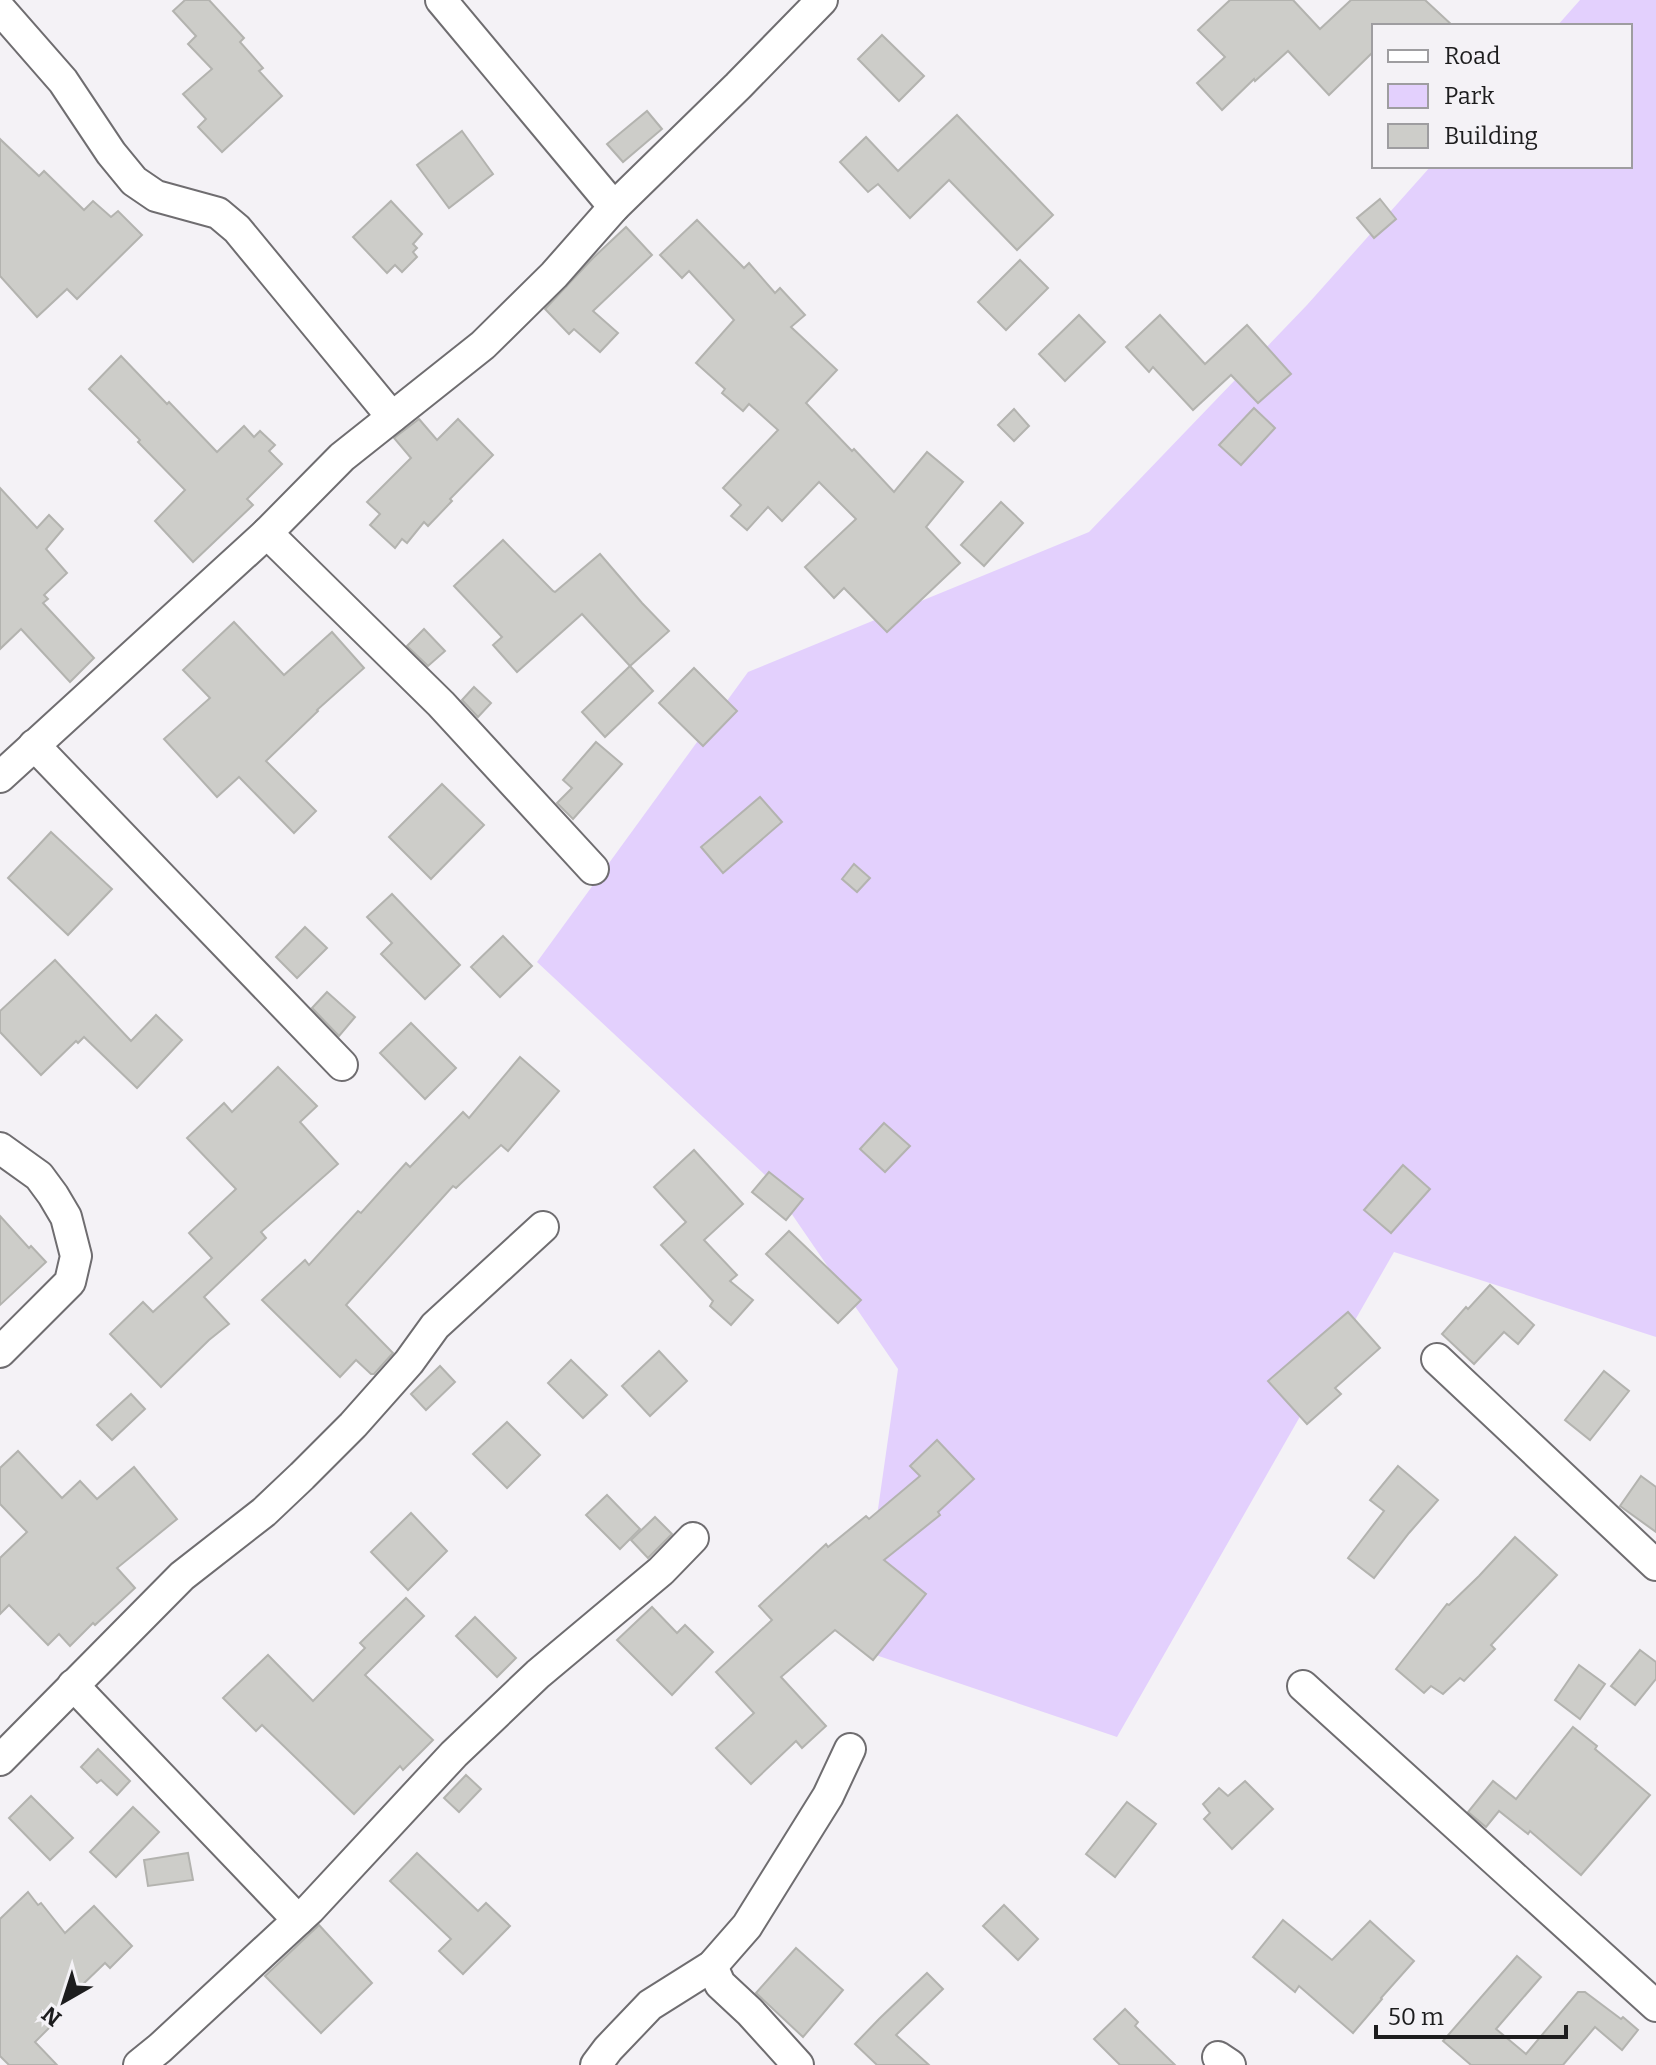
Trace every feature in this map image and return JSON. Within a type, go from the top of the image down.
[{"type":"street","points":[[441,0],[614,207]]},
{"type":"street","points":[[0,777],[267,533],[342,457],[483,345],[554,275],[614,207],[822,0]]},
{"type":"street","points":[[0,9],[63,81],[134,181],[156,196],[218,213],[237,229],[392,417]]},
{"type":"street","points":[[267,533],[441,704],[593,869]]},
{"type":"street","points":[[34,745],[342,1065]]},
{"type":"street","points":[[0,1148],[39,1176],[53,1195],[66,1217],[76,1256],[70,1282],[0,1352]]},
{"type":"street","points":[[0,1760],[182,1576],[229,1541],[292,1485],[353,1425],[409,1362],[435,1326],[543,1227]]},
{"type":"street","points":[[1437,1359],[1656,1565]]},
{"type":"street","points":[[139,2065],[320,1899],[454,1754],[538,1674],[661,1571],[693,1538]]},
{"type":"street","points":[[73,1685],[298,1920]]},
{"type":"street","points":[[1303,1686],[1656,2006]]},
{"type":"street","points":[[596,2065],[650,2005],[712,1966],[747,1926],[828,1796],[850,1749]]},
{"type":"street","points":[[712,1966],[720,1984],[798,2065]]},
{"type":"green space","points":[[1580,0],[1656,0],[1656,1337],[1394,1252],[1117,1737],[858,1649],[898,1369],[765,1175],[537,962],[748,672],[1089,532],[1307,305],[1429,168],[1632,168],[1632,24],[1559,24]]},
{"type":"building","points":[[185,0],[209,0],[244,38],[240,42],[263,68],[259,71],[282,96],[222,152],[198,127],[206,119],[183,94],[212,69],[188,44],[196,36],[173,11]]},
{"type":"building","points":[[1230,0],[1293,0],[1320,29],[1351,0],[1425,0],[1451,24],[1372,24],[1372,53],[1329,95],[1288,51],[1222,110],[1197,83],[1225,57],[1198,30]]},
{"type":"building","points":[[882,35],[924,76],[899,101],[858,59]]},
{"type":"building","points":[[647,111],[662,129],[623,162],[607,144]]},
{"type":"building","points":[[957,115],[1053,215],[1017,250],[949,180],[910,218],[878,184],[868,192],[840,162],[866,137],[898,171]]},
{"type":"building","points":[[462,131],[493,174],[449,208],[417,165]]},
{"type":"building","points":[[0,139],[39,176],[44,171],[84,210],[93,201],[111,217],[118,211],[142,235],[77,299],[67,289],[37,317],[0,276]]},
{"type":"building","points":[[1380,199],[1396,219],[1374,238],[1357,218]]},
{"type":"building","points":[[391,201],[422,234],[413,244],[417,248],[413,252],[417,257],[402,272],[395,265],[387,273],[353,237]]},
{"type":"building","points":[[697,220],[744,268],[749,263],[775,293],[780,288],[805,315],[791,327],[837,370],[806,403],[852,451],[854,449],[894,492],[927,452],[963,482],[926,527],[960,563],[887,632],[844,588],[834,598],[805,567],[856,519],[819,482],[782,521],[768,507],[747,530],[731,516],[741,505],[723,488],[778,430],[749,404],[743,411],[722,393],[725,389],[696,363],[734,320],[689,271],[682,278],[660,255]]},
{"type":"building","points":[[626,227],[652,255],[593,311],[618,333],[600,352],[574,329],[569,334],[545,309]]},
{"type":"building","points":[[1020,260],[1048,288],[1006,330],[978,302]]},
{"type":"building","points":[[1079,315],[1105,342],[1065,381],[1039,354]]},
{"type":"building","points":[[1160,315],[1205,364],[1247,325],[1291,374],[1258,403],[1231,375],[1193,410],[1153,367],[1149,372],[1126,347]]},
{"type":"building","points":[[121,356],[217,452],[244,426],[254,437],[260,431],[275,445],[269,451],[282,464],[247,499],[253,505],[193,562],[155,521],[185,490],[89,389]]},
{"type":"building","points":[[1254,408],[1275,428],[1241,465],[1219,445]]},
{"type":"building","points":[[1014,409],[1029,426],[1014,441],[998,425]]},
{"type":"building","points":[[419,419],[437,440],[458,419],[493,455],[428,526],[424,522],[407,543],[402,539],[395,548],[370,525],[380,514],[367,502],[411,458],[394,438]]},
{"type":"building","points":[[0,488],[37,528],[49,515],[63,529],[46,549],[67,573],[44,595],[48,599],[43,603],[94,658],[70,682],[21,629],[0,649]]},
{"type":"building","points":[[1001,502],[1023,523],[984,566],[961,545]]},
{"type":"building","points":[[503,540],[555,592],[600,554],[669,631],[630,666],[582,614],[517,672],[493,645],[502,637],[454,586]]},
{"type":"building","points":[[234,622],[284,675],[332,632],[364,668],[266,761],[316,811],[294,833],[239,777],[217,797],[164,739],[210,698],[183,670]]},
{"type":"building","points":[[424,629],[445,651],[428,666],[407,646]]},
{"type":"building","points":[[630,666],[653,691],[605,737],[582,712]]},
{"type":"building","points":[[694,668],[737,711],[703,746],[659,703]]},
{"type":"building","points":[[474,687],[491,703],[478,717],[462,700]]},
{"type":"building","points":[[596,742],[622,764],[573,819],[557,803],[572,788],[563,780]]},
{"type":"building","points":[[442,784],[484,825],[431,879],[389,837]]},
{"type":"building","points":[[760,797],[782,822],[723,873],[701,847]]},
{"type":"building","points":[[51,832],[112,889],[68,935],[8,878]]},
{"type":"building","points":[[854,864],[870,878],[857,892],[842,879]]},
{"type":"building","points":[[392,894],[460,965],[425,999],[381,954],[392,943],[367,917]]},
{"type":"building","points":[[305,927],[327,948],[297,978],[276,957]]},
{"type":"building","points":[[503,936],[532,966],[500,997],[471,967]]},
{"type":"building","points":[[55,960],[131,1041],[156,1015],[182,1040],[137,1088],[84,1037],[41,1075],[0,1032],[0,1011]]},
{"type":"building","points":[[327,992],[355,1017],[339,1036],[312,1008]]},
{"type":"building","points":[[411,1023],[456,1068],[425,1099],[380,1053]]},
{"type":"building","points":[[520,1057],[559,1091],[508,1151],[501,1145],[456,1188],[453,1186],[346,1305],[393,1353],[374,1374],[356,1360],[340,1377],[262,1300],[305,1260],[309,1265],[406,1163],[410,1167],[463,1112],[469,1118]]},
{"type":"building","points":[[278,1067],[317,1106],[300,1122],[338,1164],[261,1232],[266,1238],[204,1297],[229,1324],[161,1387],[110,1334],[143,1302],[153,1312],[212,1258],[189,1233],[236,1189],[187,1138],[224,1103],[232,1112]]},
{"type":"building","points":[[884,1123],[910,1146],[885,1172],[860,1149]]},
{"type":"building","points":[[694,1150],[743,1204],[704,1240],[737,1275],[730,1281],[753,1300],[731,1325],[710,1306],[713,1301],[661,1245],[686,1222],[654,1187]]},
{"type":"building","points":[[1403,1165],[1430,1189],[1391,1233],[1364,1210]]},
{"type":"building","points":[[769,1172],[803,1199],[786,1220],[752,1192]]},
{"type":"building","points":[[0,1216],[46,1262],[0,1305]]},
{"type":"building","points":[[789,1231],[861,1300],[838,1323],[766,1254]]},
{"type":"building","points":[[1490,1285],[1534,1325],[1518,1344],[1504,1332],[1474,1364],[1442,1334]]},
{"type":"building","points":[[1348,1312],[1380,1348],[1335,1388],[1341,1394],[1307,1424],[1268,1381]]},
{"type":"building","points":[[659,1351],[687,1381],[650,1416],[622,1386]]},
{"type":"building","points":[[571,1360],[607,1395],[583,1418],[548,1383]]},
{"type":"building","points":[[440,1366],[455,1382],[426,1410],[411,1394]]},
{"type":"building","points":[[1604,1371],[1629,1391],[1590,1440],[1565,1420]]},
{"type":"building","points":[[131,1394],[145,1409],[112,1440],[97,1425]]},
{"type":"building","points":[[507,1422],[540,1455],[507,1488],[473,1454]]},
{"type":"building","points":[[937,1440],[974,1479],[938,1512],[940,1515],[884,1560],[926,1594],[873,1660],[835,1630],[781,1677],[826,1726],[802,1748],[796,1741],[751,1784],[716,1748],[754,1713],[716,1672],[772,1620],[759,1606],[826,1544],[828,1547],[866,1516],[869,1519],[920,1476],[910,1466]]},
{"type":"building","points":[[18,1451],[62,1498],[80,1481],[97,1499],[134,1467],[177,1519],[117,1568],[135,1588],[70,1646],[59,1634],[48,1645],[9,1605],[0,1614],[0,1558],[27,1532],[0,1504],[0,1468]]},
{"type":"building","points":[[1398,1466],[1438,1500],[1374,1578],[1348,1558],[1384,1511],[1370,1500]]},
{"type":"building","points":[[1641,1476],[1656,1487],[1656,1532],[1620,1506]]},
{"type":"building","points":[[607,1495],[640,1529],[620,1549],[586,1515]]},
{"type":"building","points":[[411,1513],[447,1551],[408,1590],[371,1552]]},
{"type":"building","points":[[655,1517],[672,1534],[648,1558],[631,1540]]},
{"type":"building","points":[[1515,1537],[1557,1575],[1491,1645],[1495,1649],[1464,1681],[1460,1678],[1443,1694],[1431,1686],[1424,1693],[1396,1669],[1447,1604],[1479,1576]]},
{"type":"building","points":[[406,1598],[424,1616],[365,1675],[433,1740],[403,1770],[400,1766],[354,1814],[262,1725],[256,1731],[223,1698],[268,1655],[313,1701],[365,1648],[360,1643]]},
{"type":"building","points":[[652,1607],[677,1633],[685,1625],[713,1652],[672,1695],[617,1640]]},
{"type":"building","points":[[475,1617],[516,1658],[497,1677],[456,1636]]},
{"type":"building","points":[[1640,1650],[1656,1662],[1656,1679],[1635,1705],[1611,1686]]},
{"type":"building","points":[[1579,1665],[1605,1684],[1580,1719],[1555,1700]]},
{"type":"building","points":[[1573,1727],[1650,1795],[1581,1875],[1530,1831],[1528,1834],[1499,1811],[1486,1827],[1468,1812],[1493,1781],[1516,1799]]},
{"type":"building","points":[[98,1749],[130,1781],[117,1795],[101,1780],[97,1783],[81,1767]]},
{"type":"building","points":[[466,1775],[481,1789],[459,1812],[444,1798]]},
{"type":"building","points":[[1245,1781],[1273,1809],[1232,1849],[1204,1819],[1210,1813],[1203,1804],[1219,1788],[1228,1796]]},
{"type":"building","points":[[31,1796],[73,1838],[50,1860],[9,1818]]},
{"type":"building","points":[[1127,1802],[1156,1824],[1115,1877],[1086,1854]]},
{"type":"building","points":[[133,1807],[159,1832],[116,1877],[90,1852]]},
{"type":"building","points":[[188,1853],[193,1880],[148,1886],[144,1860]]},
{"type":"building","points":[[417,1853],[478,1911],[486,1903],[510,1926],[463,1974],[439,1951],[451,1939],[390,1881]]},
{"type":"building","points":[[28,1892],[65,1933],[94,1906],[132,1946],[110,1968],[105,1963],[52,2014],[58,2019],[35,2042],[57,2065],[9,2065],[0,2056],[0,1919]]},
{"type":"building","points":[[1004,1905],[1038,1939],[1018,1960],[983,1926]]},
{"type":"building","points":[[1283,1920],[1332,1960],[1370,1921],[1414,1961],[1353,2033],[1299,1986],[1295,1992],[1253,1957]]},
{"type":"building","points":[[319,1925],[372,1983],[321,2033],[265,1976]]},
{"type":"building","points":[[796,1948],[843,1990],[803,2037],[756,1993]]},
{"type":"building","points":[[1517,1956],[1541,1977],[1496,2029],[1526,2054],[1578,1992],[1585,1992],[1638,2030],[1622,2050],[1595,2027],[1563,2065],[1471,2065],[1443,2041]]},
{"type":"building","points":[[927,1973],[943,1989],[896,2035],[929,2065],[877,2065],[855,2044]]},
{"type":"building","points":[[1125,2009],[1138,2022],[1135,2026],[1175,2065],[1120,2065],[1094,2039]]}]
